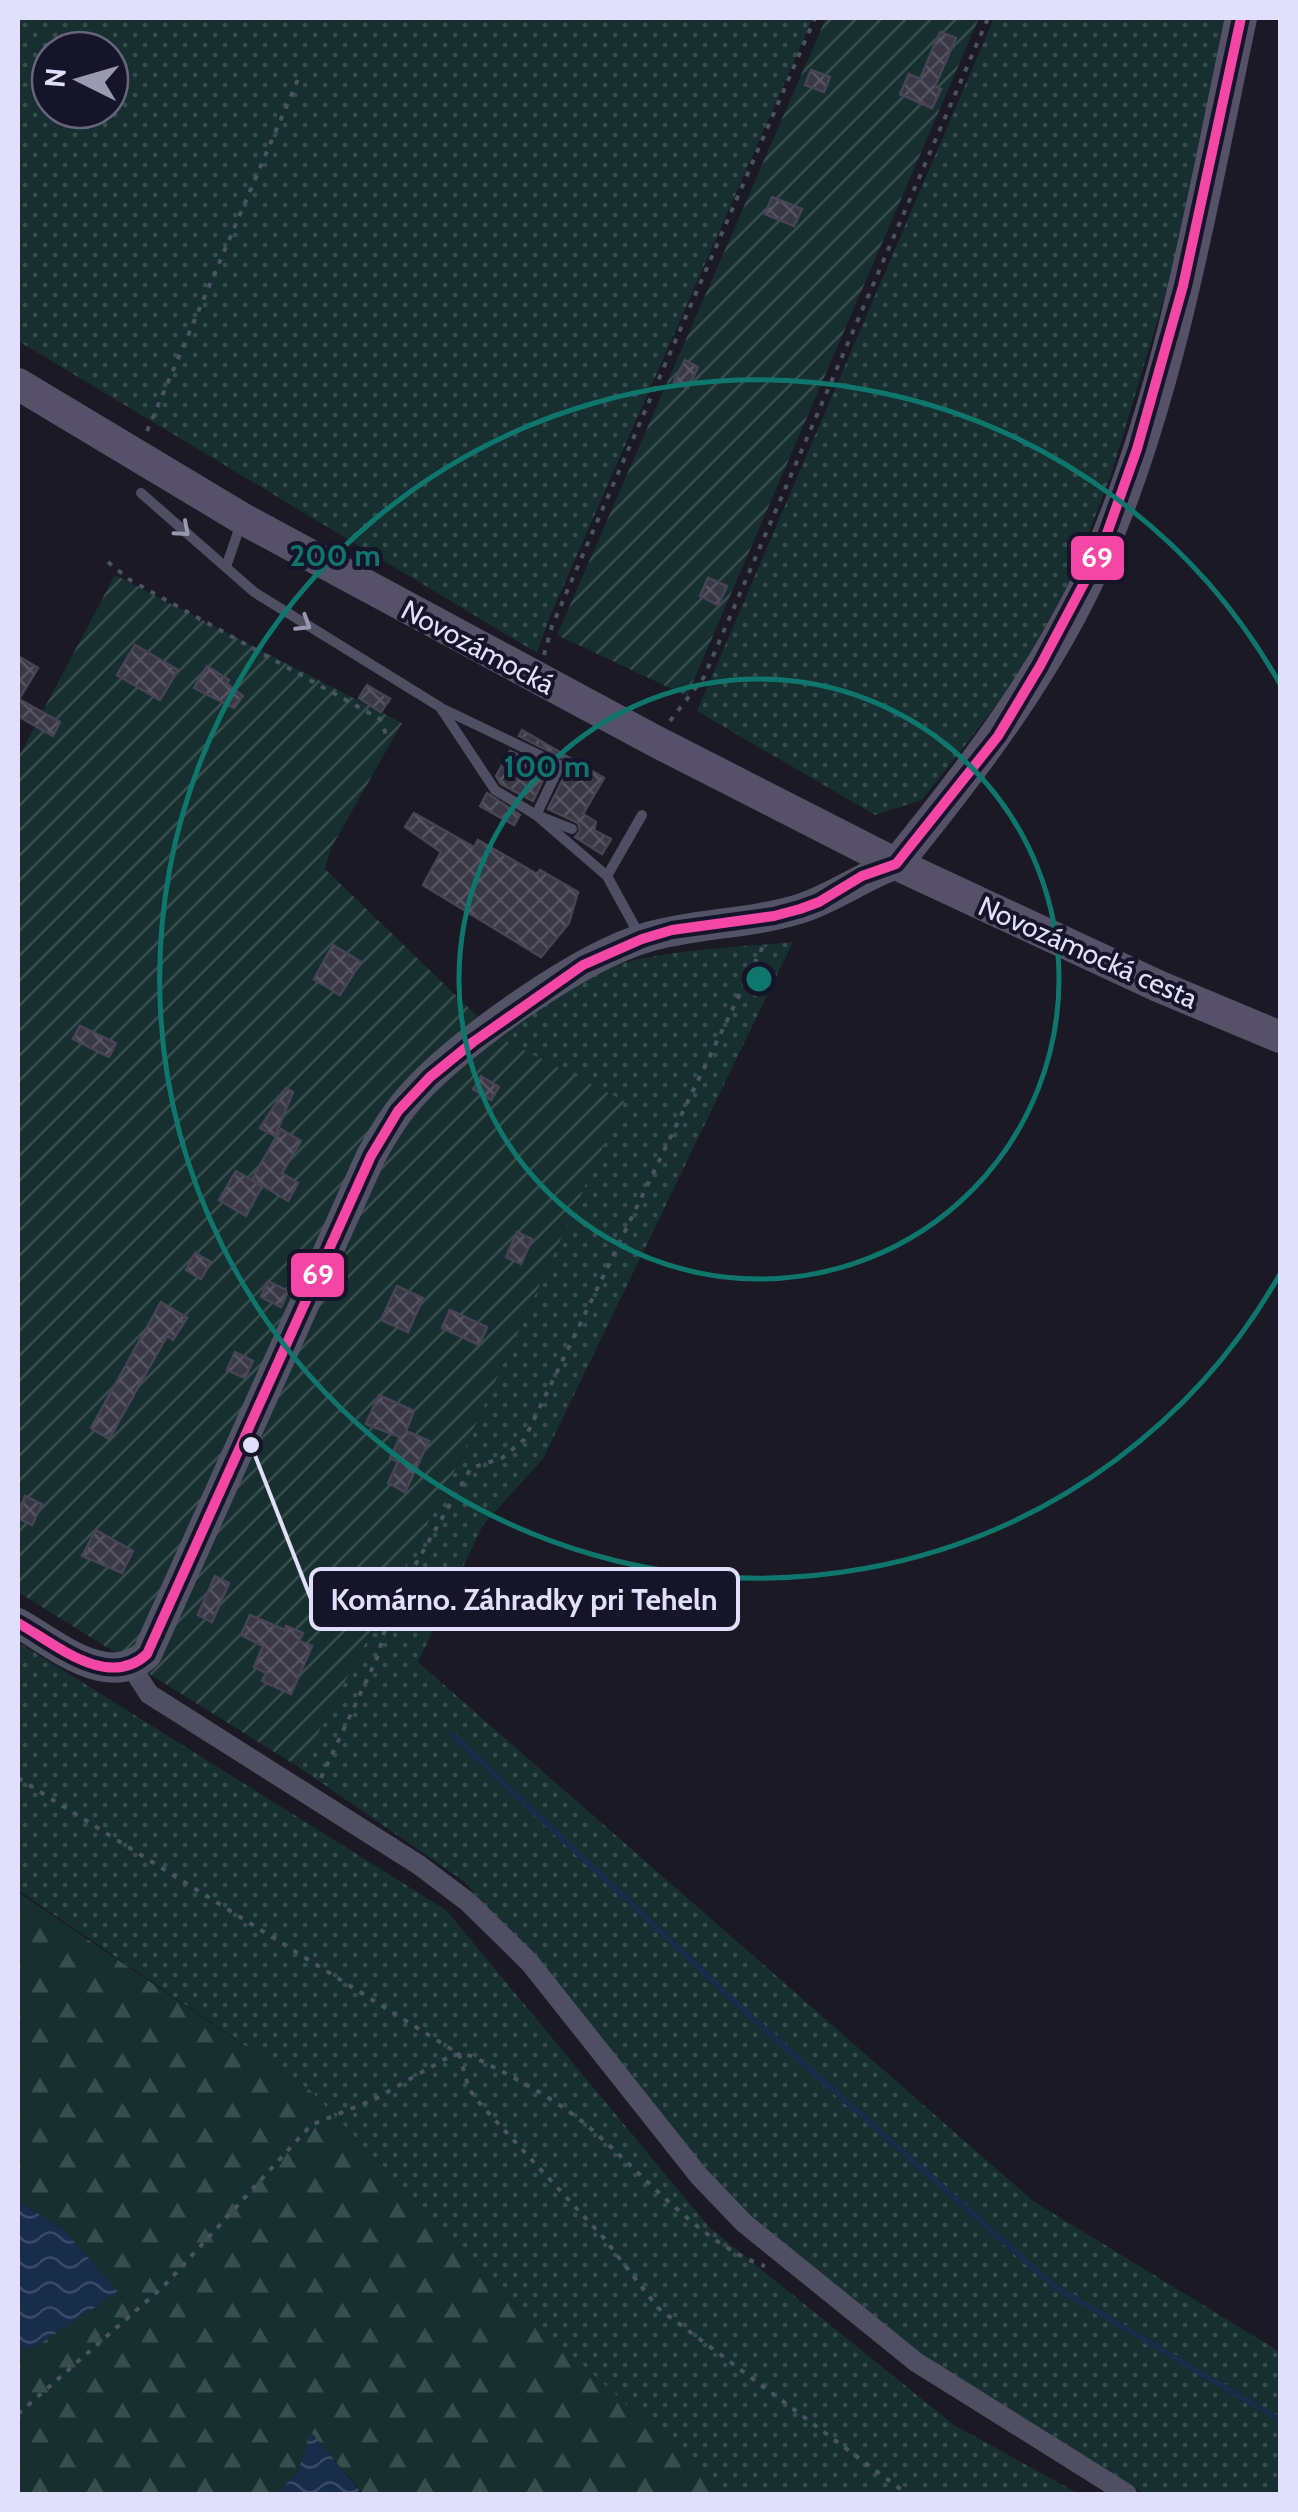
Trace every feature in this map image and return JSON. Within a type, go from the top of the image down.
[{"type":"main road","points":[[896,864],[998,736],[1100,553],[1137,449],[1178,304],[1240,18]]},
{"type":"main road","name":"Novozámocká","points":[[18,384],[242,519],[655,741],[896,864]]},
{"type":"main road","name":"Novozámocká cesta","points":[[896,864],[1158,986],[1280,1037]]},
{"type":"street","points":[[18,1623],[98,1668],[131,1666],[147,1654],[371,1156],[398,1111],[430,1076],[550,986],[597,958],[672,930],[774,916],[819,902],[862,876],[896,864]]},
{"type":"street","points":[[131,1666],[149,1694],[441,1881],[493,1924],[558,1996],[698,2176],[795,2267],[946,2382],[1127,2494]]},
{"type":"lane","points":[[141,494],[254,592],[440,708],[560,765],[536,815]]},
{"type":"lane","points":[[226,567],[242,519]]},
{"type":"lane","points":[[440,708],[495,790],[536,815],[607,876],[642,939]]},
{"type":"lane","points":[[536,815],[572,828]]},
{"type":"lane","points":[[607,876],[642,815]]},
{"type":"lane","points":[[606,847],[620,855]]},
{"type":"path","points":[[537,678],[552,626],[814,18]]},
{"type":"path","points":[[655,741],[704,677],[988,18]]},
{"type":"path","points":[[136,454],[299,76]]},
{"type":"path","points":[[108,562],[130,580],[380,719],[388,737]]},
{"type":"path","points":[[313,1796],[377,1658],[392,1606],[471,1468],[502,1458],[524,1440],[774,916]]},
{"type":"path","points":[[18,1778],[460,2054],[472,2056],[550,2097],[630,2162],[700,2230],[722,2246],[771,2268],[795,2267]]},
{"type":"path","points":[[18,2414],[164,2286],[311,2125],[374,2099],[460,2054]]},
{"type":"path","points":[[460,2054],[470,2089],[482,2106],[603,2237],[658,2308],[907,2494]]},
{"type":"green space","points":[[18,18],[813,18],[537,653],[18,341]]},
{"type":"green space","points":[[826,18],[979,18],[687,696],[557,635]]},
{"type":"green space","points":[[994,18],[1230,18],[1175,262],[1111,475],[1072,577],[1021,674],[922,800],[875,815],[697,711]]},
{"type":"green space","points":[[115,575],[402,723],[331,848],[325,869],[500,1038],[624,1101],[450,1480],[300,1768],[18,1592],[18,758]]},
{"type":"green space","points":[[793,942],[543,1459],[483,1525],[418,1662],[1033,2201],[1280,2352],[1280,2494],[1145,2494],[954,2381],[723,2193],[465,1882],[300,1768],[450,1480],[623,1102],[500,1039],[554,994],[609,968],[669,954]]},
{"type":"green space","points":[[18,1642],[446,1910],[710,2228],[954,2425],[1079,2494],[725,2494],[711,2485],[505,2294],[311,2091],[18,1890]]},
{"type":"green space","points":[[18,1892],[311,2091],[505,2294],[725,2494],[364,2494],[311,2434],[298,2471],[277,2494],[18,2494],[18,2346],[32,2349],[64,2230],[18,2201]]},
{"type":"water","points":[[18,2201],[64,2230],[118,2292],[32,2349],[18,2346]]},
{"type":"water","points":[[311,2432],[364,2494],[277,2494],[298,2471]]},
{"type":"building","points":[[940,32],[956,38],[935,86],[941,89],[932,108],[900,94],[909,74],[920,79]]},
{"type":"building","points":[[811,70],[830,77],[824,92],[805,85]]},
{"type":"building","points":[[772,197],[802,209],[794,226],[765,214]]},
{"type":"building","points":[[685,360],[698,367],[688,388],[674,382]]},
{"type":"building","points":[[708,578],[727,586],[718,605],[700,596]]},
{"type":"building","points":[[135,645],[178,670],[160,700],[117,675]]},
{"type":"building","points":[[18,656],[38,668],[19,699],[60,722],[53,736],[18,716]]},
{"type":"building","points":[[207,666],[229,680],[227,684],[243,696],[234,708],[194,688]]},
{"type":"building","points":[[367,685],[390,699],[381,712],[359,698]]},
{"type":"building","points":[[522,730],[604,778],[583,814],[596,822],[594,830],[611,839],[602,854],[575,837],[580,831],[578,823],[548,809],[568,769],[568,761],[519,736]]},
{"type":"building","points":[[510,751],[548,769],[533,801],[501,784],[496,776]]},
{"type":"building","points":[[487,793],[520,815],[514,825],[480,806]]},
{"type":"building","points":[[414,813],[474,847],[478,840],[578,892],[569,923],[541,957],[423,885],[441,852],[405,827]]},
{"type":"building","points":[[333,945],[361,962],[340,995],[314,979]]},
{"type":"building","points":[[80,1026],[116,1043],[109,1057],[73,1039]]},
{"type":"building","points":[[481,1076],[499,1087],[491,1100],[473,1089]]},
{"type":"building","points":[[286,1088],[293,1092],[275,1136],[260,1128]]},
{"type":"building","points":[[281,1129],[301,1141],[282,1173],[298,1183],[288,1201],[252,1179]]},
{"type":"building","points":[[236,1171],[262,1186],[246,1216],[219,1200]]},
{"type":"building","points":[[517,1232],[532,1239],[521,1264],[506,1257]]},
{"type":"building","points":[[195,1253],[211,1262],[201,1279],[186,1270]]},
{"type":"building","points":[[268,1281],[288,1291],[281,1307],[261,1297]]},
{"type":"building","points":[[397,1286],[423,1298],[408,1332],[381,1320]]},
{"type":"building","points":[[161,1302],[187,1318],[173,1340],[167,1336],[109,1439],[91,1428]]},
{"type":"building","points":[[450,1310],[487,1327],[479,1345],[442,1328]]},
{"type":"building","points":[[235,1352],[253,1361],[245,1378],[227,1370]]},
{"type":"building","points":[[379,1395],[414,1411],[406,1431],[429,1441],[405,1492],[388,1483],[398,1462],[390,1458],[400,1437],[366,1424]]},
{"type":"building","points":[[25,1496],[42,1504],[32,1525],[18,1518]]},
{"type":"building","points":[[96,1530],[133,1551],[122,1573],[82,1556]]},
{"type":"building","points":[[215,1576],[229,1583],[212,1622],[198,1615]]},
{"type":"building","points":[[250,1615],[303,1633],[299,1641],[312,1646],[291,1694],[262,1681],[266,1673],[254,1667],[263,1646],[241,1635]]},
{"type":"waterway","points":[[453,1735],[749,2015],[1054,2286],[1280,2420]]},
{"type":"transit line","name":"69","points":[[18,1623],[64,1651],[99,1666],[132,1664],[147,1654],[371,1156],[398,1111],[430,1077],[583,965],[672,930],[800,909],[862,876],[896,864],[998,736],[1100,553],[1137,449],[1183,286],[1241,18]]},
{"type":"place","name":"Komárno. Záhradky pri Teheln","points":[[251,1445]]}]
